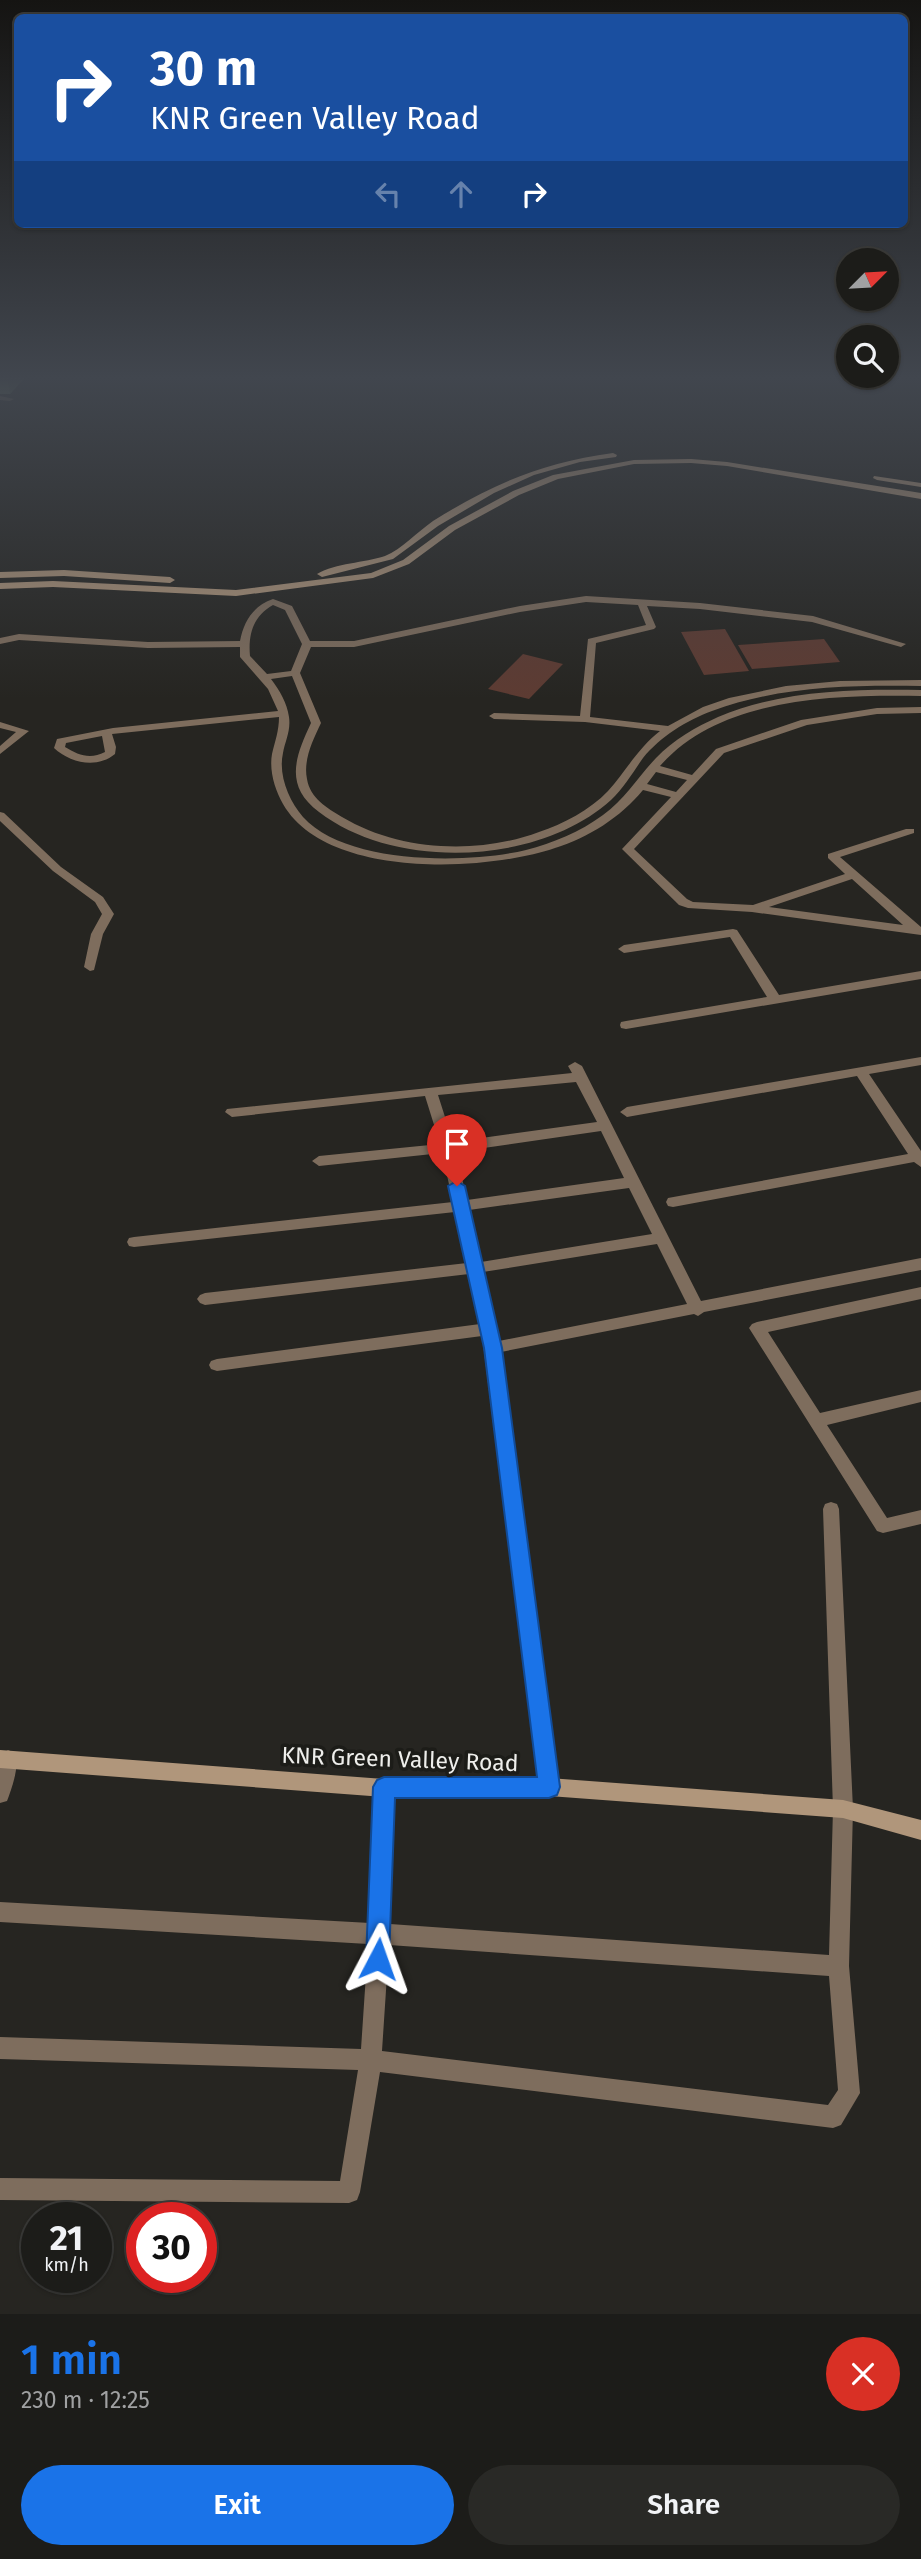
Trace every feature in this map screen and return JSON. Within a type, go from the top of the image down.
[{"type":"street","points":[[0,575],[64,573],[212,583],[270,591],[383,560],[491,491],[509,483]]},
{"type":"street","points":[[0,586],[53,583],[236,593],[348,580],[406,562],[452,528],[516,493],[541,483]]},
{"type":"street","points":[[842,483],[921,496]]},
{"type":"street","points":[[270,591],[289,608],[307,644],[295,673],[316,723],[299,767],[302,787],[321,810],[353,830],[393,844],[442,850],[481,848],[545,834],[583,817],[607,797],[644,751],[670,729],[706,710],[757,694],[821,684],[921,683]]},
{"type":"street","points":[[270,591],[255,613],[244,644],[245,657],[267,677],[281,714],[284,728],[276,758],[281,787],[292,810],[307,827],[330,839],[377,855],[444,862],[497,860],[546,849],[584,832],[616,810],[641,786],[660,760],[687,739],[723,719],[768,704],[842,694],[921,693]]},
{"type":"street","points":[[307,644],[354,645],[586,599],[700,606],[813,619],[901,645]]},
{"type":"street","points":[[585,719],[590,641],[651,627],[641,602]]},
{"type":"street","points":[[0,641],[19,637],[148,645],[244,644]]},
{"type":"street","points":[[267,677],[295,673]]},
{"type":"street","points":[[918,930],[752,908],[683,902],[629,853],[628,849],[720,751],[805,722],[877,711],[921,710]]},
{"type":"street","points":[[106,732],[281,714]]},
{"type":"street","points":[[494,716],[585,719],[670,729]]},
{"type":"street","points":[[687,720],[706,729]]},
{"type":"street","points":[[0,725],[24,731],[0,751]]},
{"type":"street","points":[[655,768],[695,779]]},
{"type":"street","points":[[641,786],[679,796]]},
{"type":"street","points":[[0,815],[57,869],[99,900],[108,914],[97,934],[90,967]]},
{"type":"street","points":[[910,831],[832,856],[918,930]]},
{"type":"street","points":[[752,908],[853,875]]},
{"type":"street","points":[[624,949],[733,933],[775,999]]},
{"type":"street","points":[[626,1025],[921,975]]},
{"type":"street","points":[[626,1112],[921,1061]]},
{"type":"street","points":[[232,1112],[430,1091],[578,1071],[698,1310]]},
{"type":"street","points":[[673,1202],[920,1158],[861,1073]]},
{"type":"street","points":[[430,1091],[448,1148],[493,1348],[549,1787]]},
{"type":"street","points":[[319,1161],[448,1148],[605,1126]]},
{"type":"street","points":[[134,1242],[461,1206],[633,1182]]},
{"type":"street","points":[[205,1299],[475,1268],[662,1238]]},
{"type":"street","points":[[493,1348],[698,1310],[921,1264]]},
{"type":"street","points":[[921,1293],[757,1328],[883,1526],[921,1517]]},
{"type":"street","points":[[217,1365],[488,1329]]},
{"type":"street","points":[[816,1421],[921,1396]]},
{"type":"street","points":[[0,2048],[371,2060],[834,2117],[849,2093],[839,1966],[843,1809],[831,1509]]},
{"type":"street","points":[[0,1794],[4,1759]]},
{"type":"street","name":"KNR Green Valley Road","points":[[4,1759],[384,1787],[549,1787],[843,1809],[921,1830]]},
{"type":"street","points":[[0,2189],[349,2192],[371,2060],[384,1787]]},
{"type":"street","points":[[0,1912],[379,1934],[839,1966]]},
{"type":"shaded area","points":[[725,629],[749,671],[704,675],[681,632]]},
{"type":"shaded area","points":[[824,639],[840,662],[752,669],[738,645]]},
{"type":"shaded area","points":[[523,654],[563,664],[529,699],[488,689]]},
{"type":"route","points":[[378,1959],[383,1880],[384,1787],[549,1787],[493,1348],[457,1186]]}]
